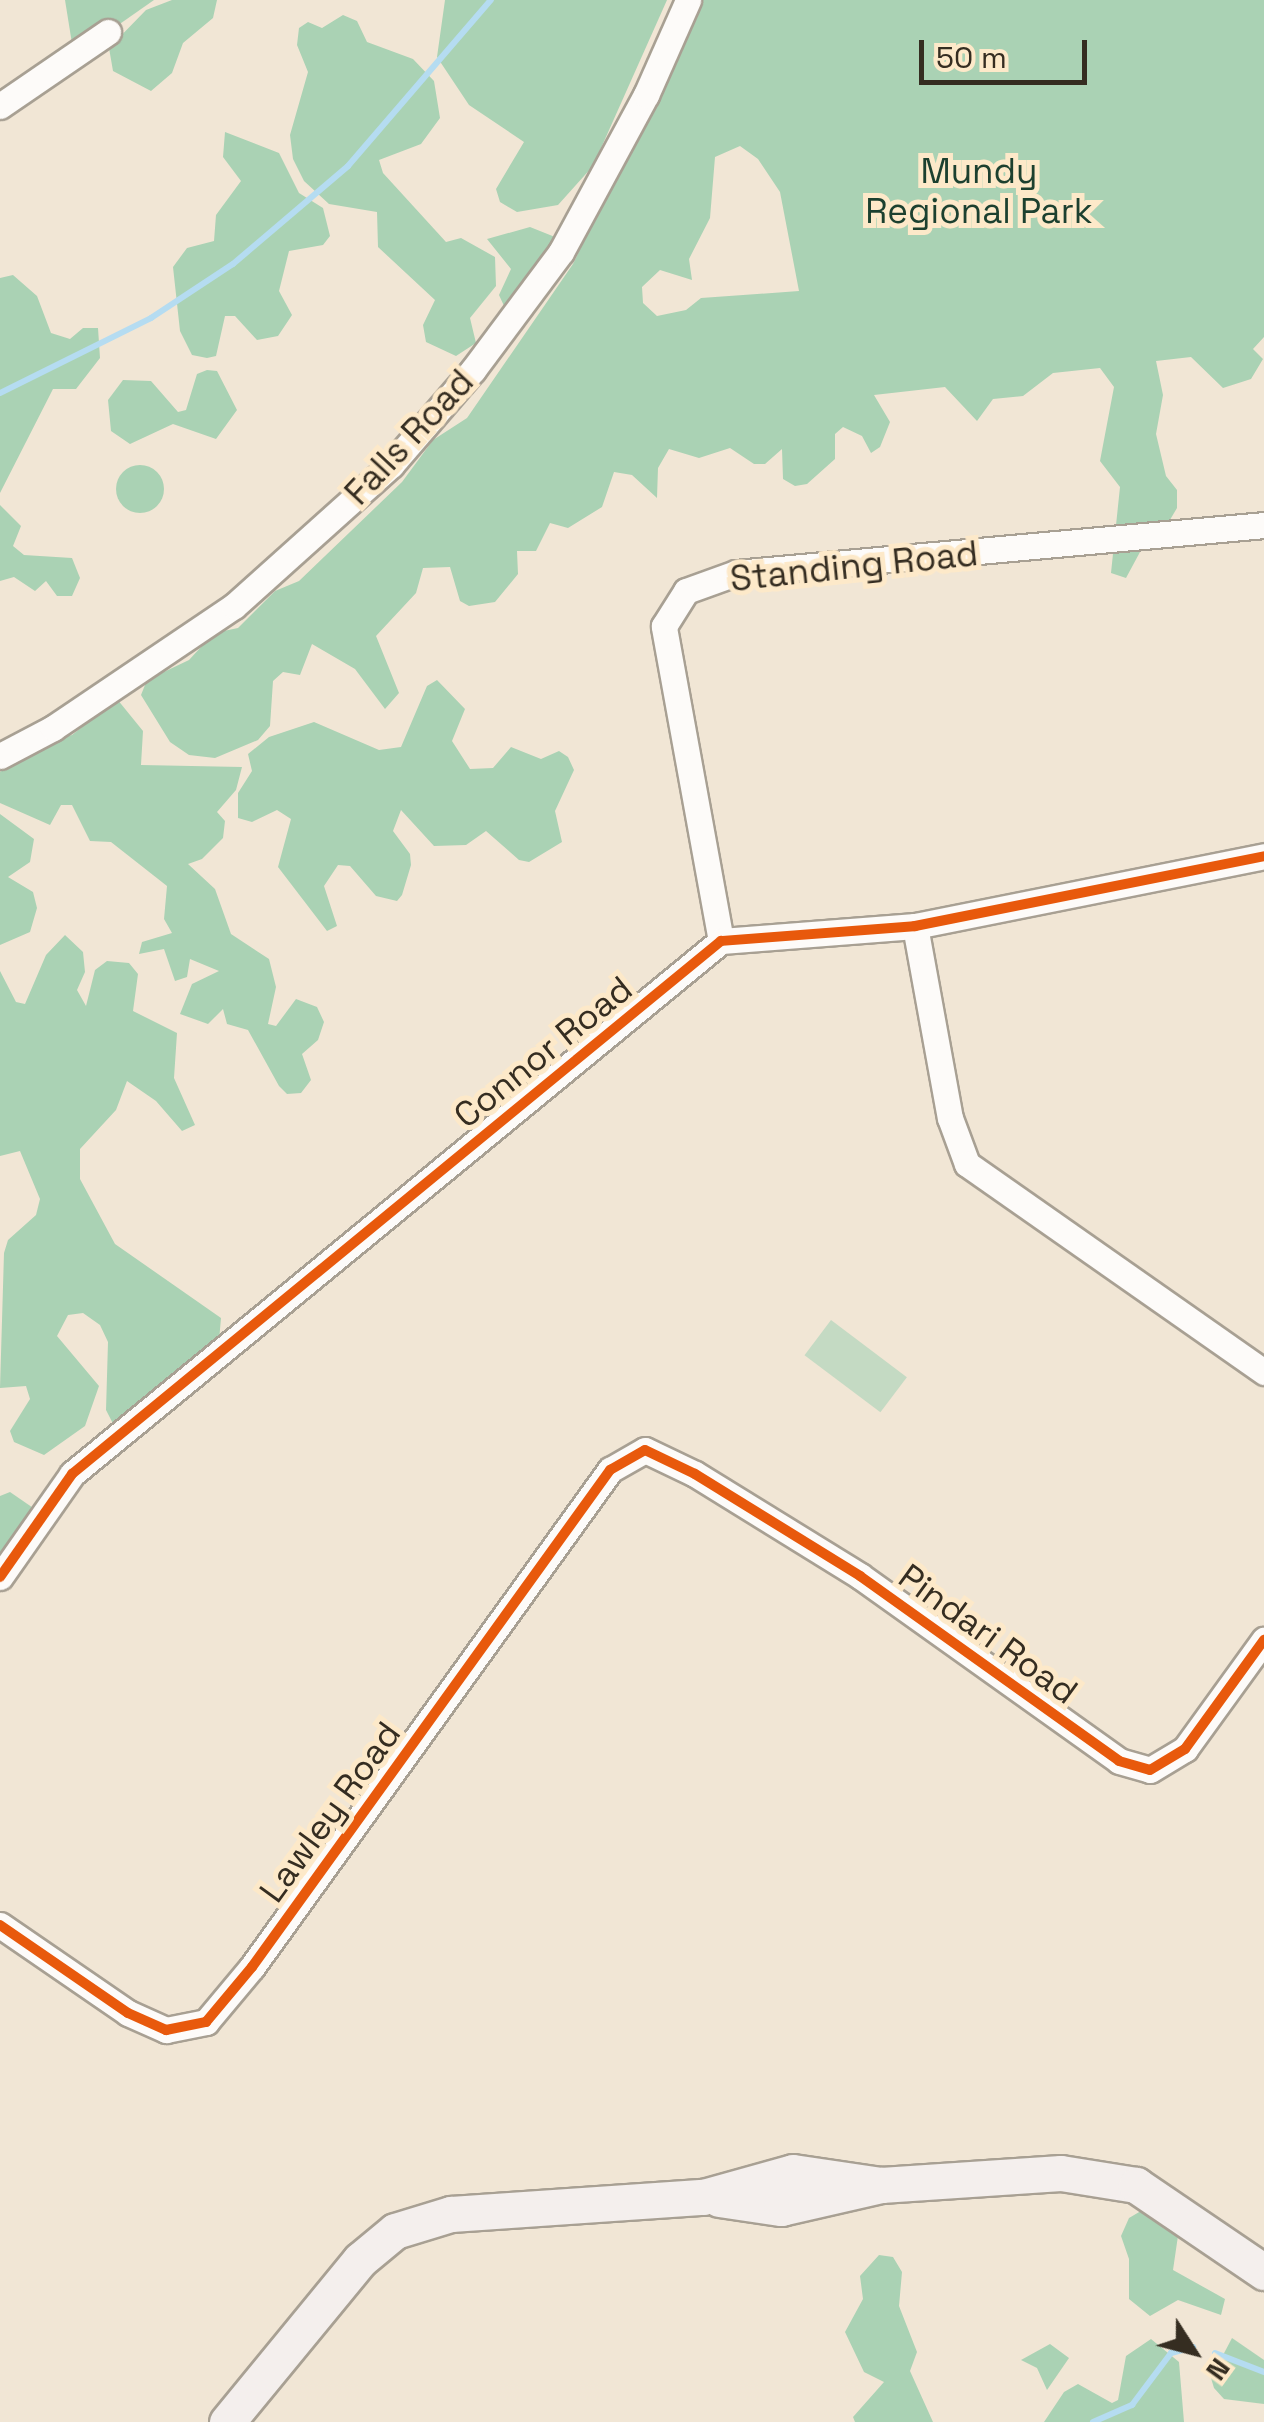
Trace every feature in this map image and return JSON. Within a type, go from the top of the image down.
[{"type":"street","name":"Falls Road","points":[[0,756],[234,606],[391,464],[473,370],[561,252],[646,95],[688,0]]},
{"type":"street","points":[[0,106],[108,32]]},
{"type":"street","name":"Standing Road","points":[[722,941],[664,626],[686,591],[736,573],[1264,525]]},
{"type":"street","points":[[722,941],[914,926],[1264,856]]},
{"type":"street","points":[[914,926],[950,1118],[967,1164],[1264,1372]]},
{"type":"street","name":"Connor Road","points":[[0,1577],[72,1474],[722,941]]},
{"type":"street","name":"Pindari Road","points":[[644,1450],[695,1474],[860,1576],[1119,1761],[1150,1770],[1186,1749],[1264,1640]]},
{"type":"street","name":"Lawley Road","points":[[0,1925],[128,2012],[166,2030],[206,2022],[252,1968],[610,1470],[644,1450]]},
{"type":"street","points":[[227,2422],[360,2260],[394,2231],[451,2214],[703,2197],[781,2208],[881,2185],[1061,2173],[1136,2185],[1264,2272]]},
{"type":"green space","points":[[65,0],[154,0],[74,56]]},
{"type":"green space","points":[[172,0],[217,0],[213,18],[183,43],[172,73],[151,91],[113,71],[109,48],[146,10]]},
{"type":"green space","points":[[445,0],[667,0],[593,166],[558,205],[517,212],[500,202],[496,189],[524,142],[469,105],[437,57]]},
{"type":"green space","name":"Mundy Regional Park","points":[[694,0],[1264,0],[1264,337],[1253,349],[1263,359],[1251,379],[1223,388],[1191,357],[1156,361],[1163,395],[1156,434],[1166,476],[1177,490],[1177,508],[1158,540],[1140,552],[1126,578],[1111,573],[1120,487],[1100,461],[1114,387],[1100,368],[1053,373],[1023,396],[993,399],[977,421],[945,387],[874,395],[890,422],[880,447],[871,453],[862,436],[843,427],[835,434],[835,459],[807,484],[795,486],[783,479],[782,449],[765,464],[754,464],[730,448],[699,458],[669,449],[658,468],[657,498],[632,475],[614,472],[602,507],[568,528],[550,523],[536,551],[517,551],[518,574],[495,602],[469,606],[460,601],[450,567],[423,568],[416,593],[376,636],[399,693],[385,709],[355,669],[312,644],[300,675],[283,672],[273,681],[270,726],[258,740],[215,758],[189,755],[170,742],[141,695],[147,680],[189,660],[214,633],[238,628],[275,591],[299,581],[402,482],[433,440],[467,418],[573,264],[632,140],[649,121]],"holes":[[[740,146],[758,159],[780,192],[799,291],[701,298],[686,310],[657,316],[643,303],[642,287],[660,270],[692,280],[689,259],[710,218],[715,157]]]},
{"type":"green space","points":[[343,15],[357,21],[367,42],[413,59],[434,81],[440,118],[421,144],[379,160],[383,173],[446,242],[461,238],[495,257],[496,286],[470,318],[476,343],[456,356],[426,342],[423,325],[435,300],[378,247],[377,212],[329,204],[304,181],[293,159],[290,135],[308,72],[297,45],[299,28],[308,22],[322,28]]},
{"type":"green space","points":[[225,132],[279,153],[299,193],[323,208],[330,236],[323,245],[289,251],[279,291],[292,315],[278,336],[257,340],[235,316],[225,316],[216,356],[207,358],[192,355],[180,331],[173,267],[187,248],[214,241],[216,215],[241,181],[223,157]]},
{"type":"green space","points":[[530,227],[555,237],[531,281],[505,308],[499,295],[511,269],[487,239]]},
{"type":"green space","points":[[13,275],[37,296],[51,333],[70,339],[83,328],[98,328],[100,358],[76,389],[53,389],[0,493],[0,278]]},
{"type":"green space","points":[[217,371],[237,410],[216,439],[173,424],[130,444],[111,431],[108,400],[123,380],[151,381],[178,412],[186,410],[197,374]]},
{"type":"green space","points":[[140,465],[157,472],[164,489],[157,506],[140,513],[123,506],[116,489],[123,472]]},
{"type":"green space","points":[[0,505],[21,526],[13,546],[24,555],[72,558],[80,578],[72,596],[57,596],[46,581],[35,591],[14,577],[0,581]]},
{"type":"green space","points":[[437,680],[465,709],[452,741],[470,769],[493,768],[511,747],[541,759],[559,751],[568,757],[574,770],[555,811],[562,842],[529,862],[519,860],[486,831],[466,845],[434,846],[401,810],[393,831],[410,854],[411,865],[402,895],[397,901],[376,896],[350,866],[338,865],[324,886],[337,926],[327,931],[278,867],[291,819],[277,810],[252,822],[238,818],[238,793],[252,771],[248,754],[269,737],[314,722],[379,750],[401,747],[427,686]]},
{"type":"green space","points":[[117,699],[143,731],[141,765],[242,767],[236,790],[217,812],[225,821],[223,838],[202,859],[188,864],[215,889],[231,934],[269,959],[276,987],[268,1024],[276,1026],[296,999],[317,1007],[324,1022],[318,1040],[302,1054],[311,1080],[301,1093],[287,1094],[279,1086],[248,1030],[227,1024],[223,1009],[208,1024],[180,1014],[192,984],[219,971],[190,959],[187,977],[175,981],[164,949],[139,954],[142,942],[172,933],[164,919],[167,886],[111,842],[90,841],[72,805],[61,805],[50,825],[0,803],[0,772],[31,744],[72,735]]},
{"type":"green space","points":[[0,814],[34,839],[30,862],[8,877],[33,892],[37,908],[30,932],[0,945]]},
{"type":"green space","points":[[65,935],[83,952],[85,972],[77,990],[86,1006],[95,970],[107,961],[129,963],[138,974],[133,1011],[177,1033],[174,1078],[195,1125],[182,1131],[156,1101],[127,1081],[116,1110],[80,1149],[80,1179],[115,1244],[221,1318],[219,1341],[125,1447],[106,1410],[108,1342],[100,1325],[83,1313],[68,1315],[57,1336],[99,1386],[85,1426],[44,1455],[14,1442],[10,1431],[30,1399],[26,1386],[0,1388],[4,1253],[8,1240],[36,1215],[40,1199],[20,1151],[0,1156],[0,971],[16,1002],[25,1004],[46,955]]},
{"type":"green space","points":[[831,1320],[907,1377],[880,1412],[805,1355]]},
{"type":"green space","points":[[10,1492],[55,1523],[0,1561],[0,1496]]},
{"type":"green space","points":[[1146,2208],[1179,2229],[1173,2270],[1225,2299],[1221,2315],[1178,2300],[1150,2316],[1129,2299],[1129,2259],[1121,2236],[1129,2218]]},
{"type":"green space","points":[[879,2255],[893,2257],[902,2272],[899,2306],[917,2352],[910,2371],[933,2422],[855,2422],[853,2417],[884,2382],[864,2372],[845,2332],[863,2299],[860,2276]]},
{"type":"green space","points":[[1232,2338],[1264,2360],[1264,2404],[1224,2399],[1214,2388],[1211,2378]]},
{"type":"green space","points":[[1151,2339],[1179,2362],[1184,2422],[1044,2422],[1064,2392],[1078,2384],[1112,2403],[1118,2400],[1126,2356]]},
{"type":"green space","points":[[1050,2344],[1069,2358],[1047,2390],[1037,2368],[1021,2360]]},
{"type":"waterway","points":[[0,393],[151,318],[233,264],[348,166],[491,0]]},
{"type":"waterway","points":[[1093,2422],[1132,2405],[1171,2353],[1193,2347]]},
{"type":"waterway","points":[[1215,2353],[1264,2372]]},
{"type":"cycle path","points":[[0,1577],[72,1474],[721,941],[915,926],[1264,856]]},
{"type":"cycle path","points":[[0,1925],[128,2013],[166,2030],[206,2022],[252,1967],[610,1470],[645,1450],[695,1474],[860,1576],[1119,1761],[1150,1770],[1185,1749],[1264,1640]]}]
